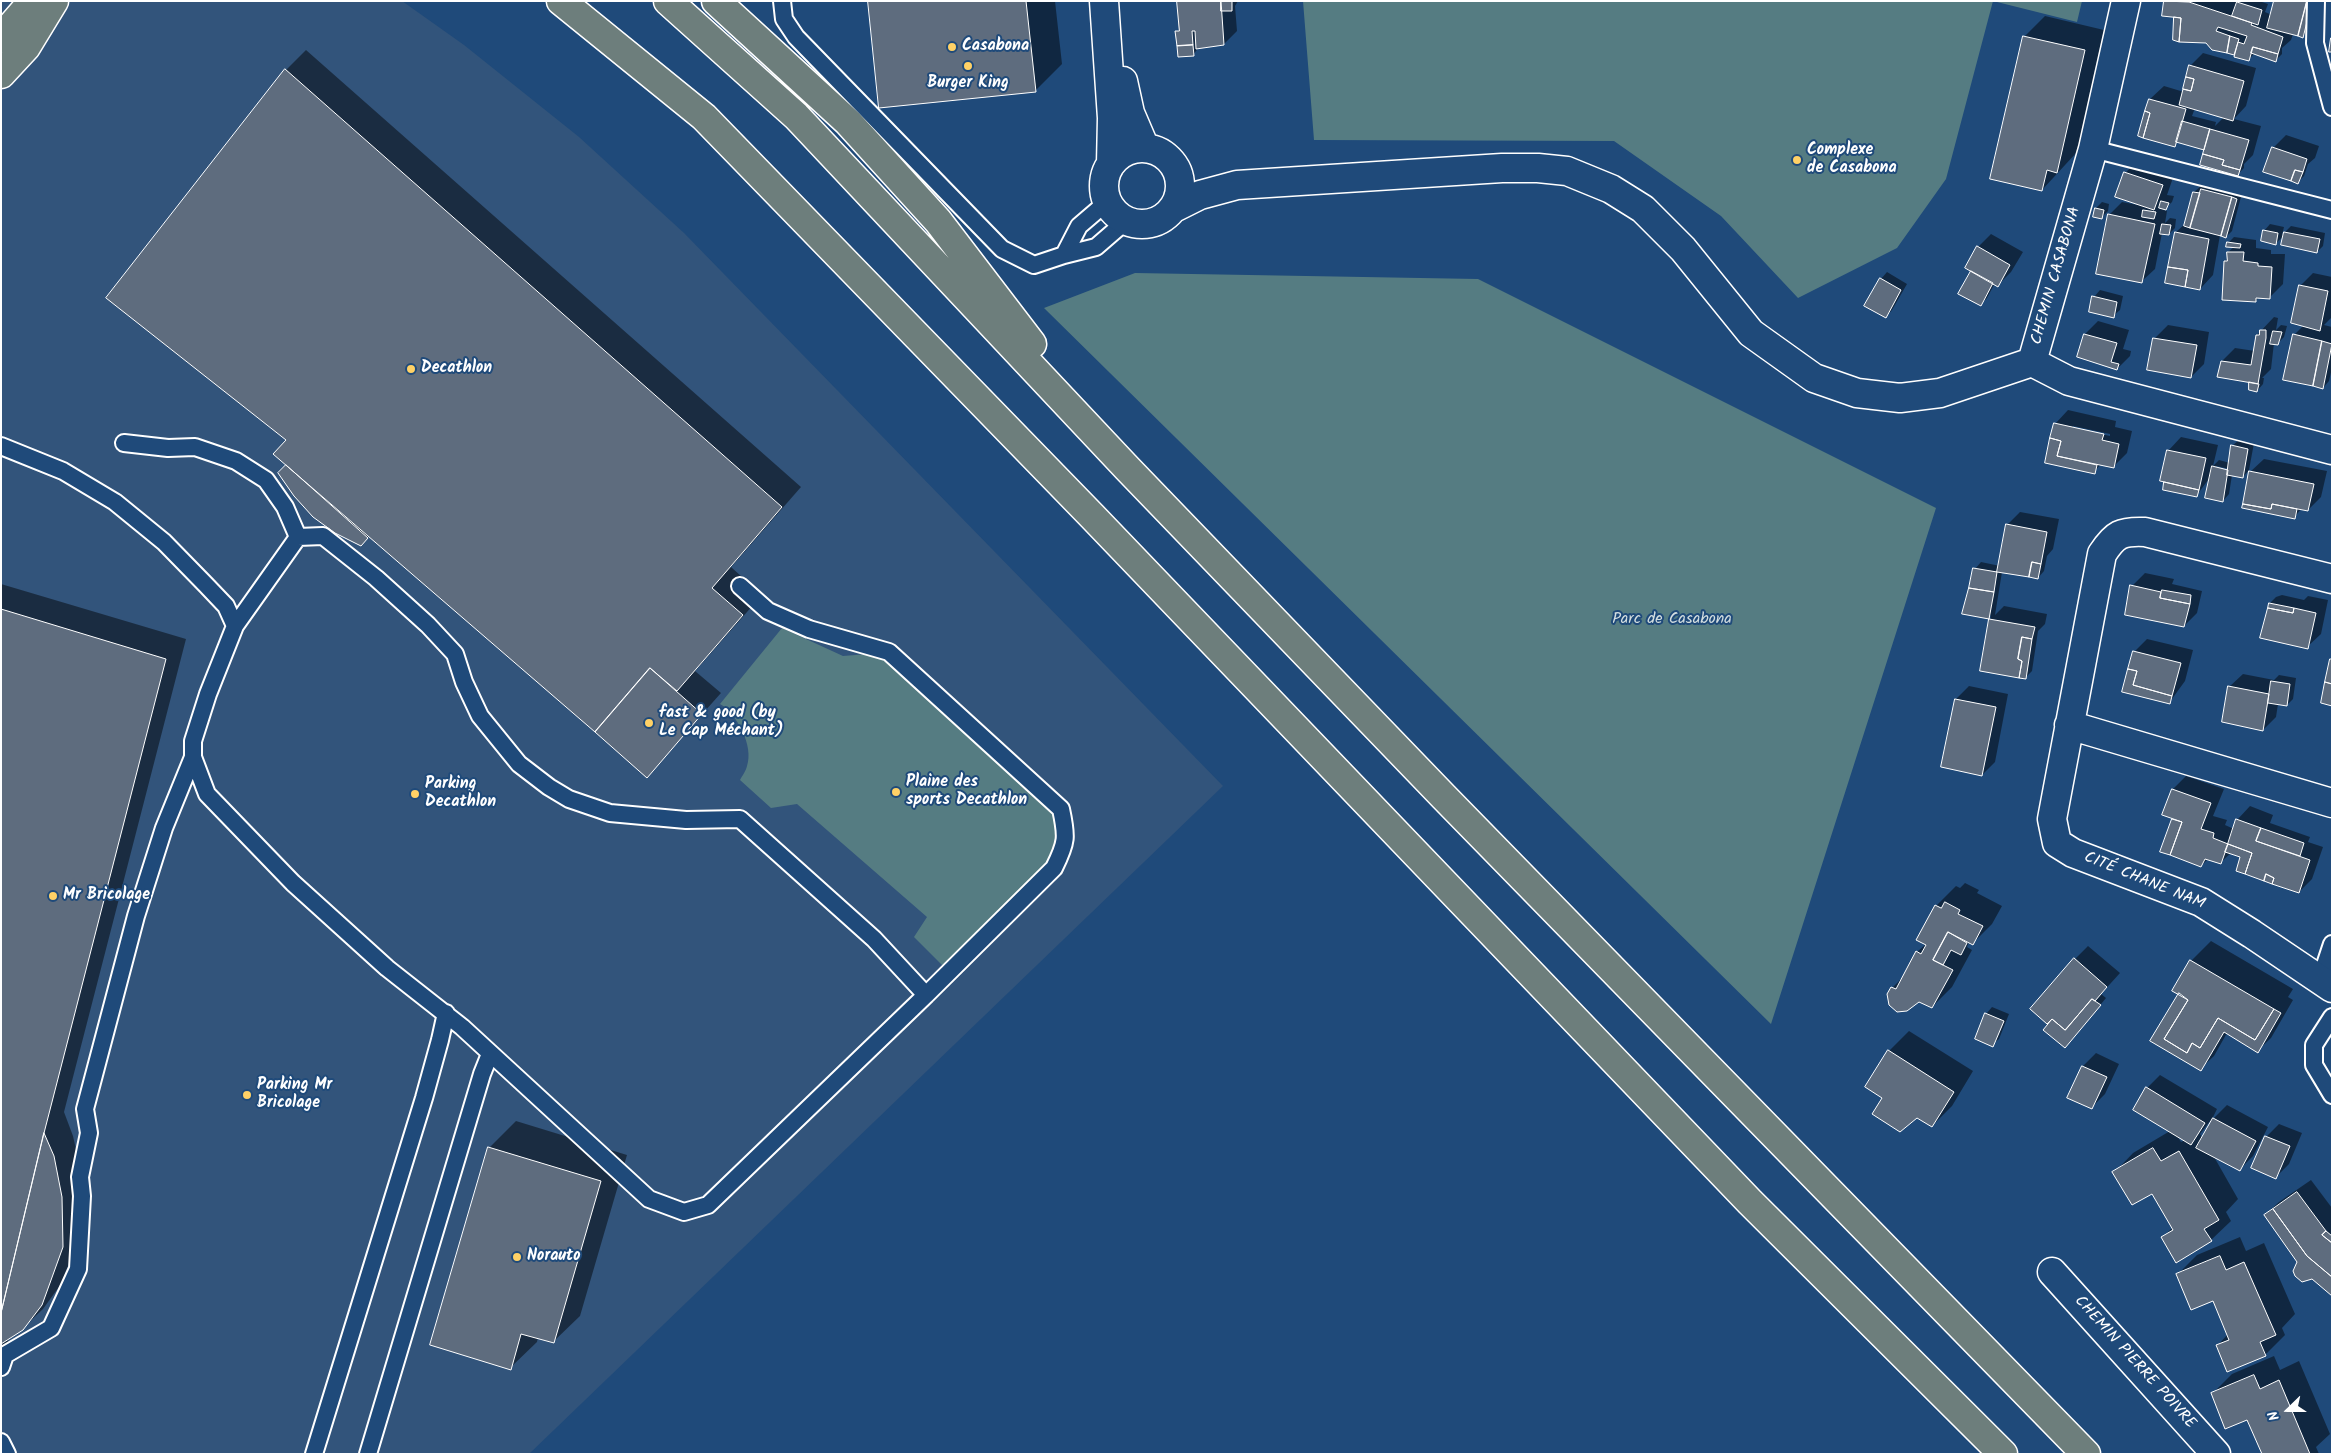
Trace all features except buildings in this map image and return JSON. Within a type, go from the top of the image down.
[{"type":"main road","points":[[1,38],[33,1]]},
{"type":"main road","points":[[1,74],[26,47],[54,1]]},
{"type":"main road","points":[[561,1],[704,117],[1092,516],[1750,1202],[2002,1454]]},
{"type":"main road","points":[[668,1],[796,116],[1127,468],[1444,797],[2086,1454]]},
{"type":"main road","points":[[716,1],[848,122],[938,221],[1127,468]]},
{"type":"street","points":[[1104,1],[1112,118],[1111,164]]},
{"type":"street","points":[[1116,1],[1122,78],[1130,113],[1145,148]]},
{"type":"street","name":"CHEMIN CASABONA","points":[[2126,1],[2093,149],[2032,362],[2069,381],[2332,450]]},
{"type":"street","points":[[1132,148],[1145,148],[1158,151],[1169,158],[1177,170],[1181,183],[1180,196],[1174,208],[1165,218],[1153,223],[1139,224],[1117,212],[1104,190],[1105,176],[1111,164],[1120,154],[1132,148]]},
{"type":"street","points":[[1174,208],[1200,195],[1237,185],[1502,168],[1538,168],[1566,172],[1610,190],[1643,209],[1683,248],[1751,333],[1814,378],[1857,393],[1900,398],[1940,393],[2032,362]]},
{"type":"street","points":[[1177,170],[1237,185]]},
{"type":"street","name":"CITÉ CHANE NAM","points":[[2326,984],[2201,902],[2073,853],[2057,843],[2052,819],[2102,554],[2112,538],[2127,531],[2145,532],[2332,579]]},
{"type":"street","points":[[2070,724],[2332,802]]},
{"type":"street","name":"CHEMIN PIERRE POIVRE","points":[[2052,1272],[2216,1454]]},
{"type":"lane","points":[[782,1],[784,19],[796,37],[1002,249],[1034,265],[1064,255],[1096,248],[1117,212]]},
{"type":"lane","points":[[2316,1],[2315,43],[2332,107]]},
{"type":"lane","points":[[2093,149],[2332,210]]},
{"type":"lane","points":[[1064,255],[1079,226],[1117,212]]},
{"type":"lane","points":[[124,443],[168,448],[195,447],[236,460],[266,480],[285,507],[298,537]]},
{"type":"lane","points":[[1,446],[63,472],[115,502],[164,542],[206,585],[226,606],[235,626]]},
{"type":"lane","points":[[298,537],[323,536],[376,578],[428,625],[455,654],[464,682],[480,716],[519,764],[549,787],[569,799],[610,813],[686,820],[740,819],[874,939],[926,995]]},
{"type":"lane","points":[[298,537],[235,626],[205,704],[193,741],[193,757],[207,794],[223,813],[293,883],[387,968],[446,1013],[550,1106],[649,1199],[684,1212],[708,1206],[1054,868],[1065,846],[1066,830],[1062,808],[890,652],[809,629],[768,611],[740,586]]},
{"type":"lane","points":[[1,1367],[5,1355],[51,1328],[78,1269],[82,1196],[80,1177],[89,1133],[86,1109],[136,916],[164,828],[193,757]]},
{"type":"lane","points":[[2326,984],[2332,944]]},
{"type":"lane","points":[[314,1454],[421,1106],[446,1013]]},
{"type":"lane","points":[[2332,1017],[2314,1045],[2314,1065],[2332,1094]]},
{"type":"lane","points":[[368,1454],[490,1054]]},
{"type":"lane","points":[[1,1442],[7,1454]]},
{"type":"shaded area","points":[[1,1],[402,1],[464,45],[579,137],[684,233],[1223,786],[529,1454],[1,1454]]},
{"type":"green space","name":"Complexe de Casabona","points":[[1303,1],[1993,1],[1946,179],[1897,248],[1798,298],[1721,216],[1614,141],[1314,140]]},
{"type":"green space","points":[[1993,1],[2082,1],[2077,22]]},
{"type":"green space","name":"Parc de Casabona","points":[[1135,273],[1478,279],[1936,508],[1771,1024],[1044,308]]},
{"type":"green space","name":"Plaine des sports Decathlon","points":[[782,628],[843,656],[868,654],[899,666],[1052,804],[1071,840],[964,965],[942,965],[914,937],[927,917],[797,804],[771,808],[740,780],[749,758],[746,740],[738,723],[720,704]]},
{"type":"place","name":"Casabona","points":[[952,47]]},
{"type":"place","name":"Burger King","points":[[968,66]]},
{"type":"place","name":"Complexe de Casabona","points":[[1797,160]]},
{"type":"place","name":"Decathlon","points":[[411,369]]},
{"type":"place","name":"fast & good (by Le Cap Méchant)","points":[[649,723]]},
{"type":"place","name":"Plaine des sports Decathlon","points":[[896,792]]},
{"type":"place","name":"Parking Decathlon","points":[[415,794]]},
{"type":"place","name":"Mr Bricolage","points":[[53,896]]},
{"type":"place","name":"Parking Mr Bricolage","points":[[247,1095]]},
{"type":"place","name":"Norauto","points":[[517,1257]]}]
